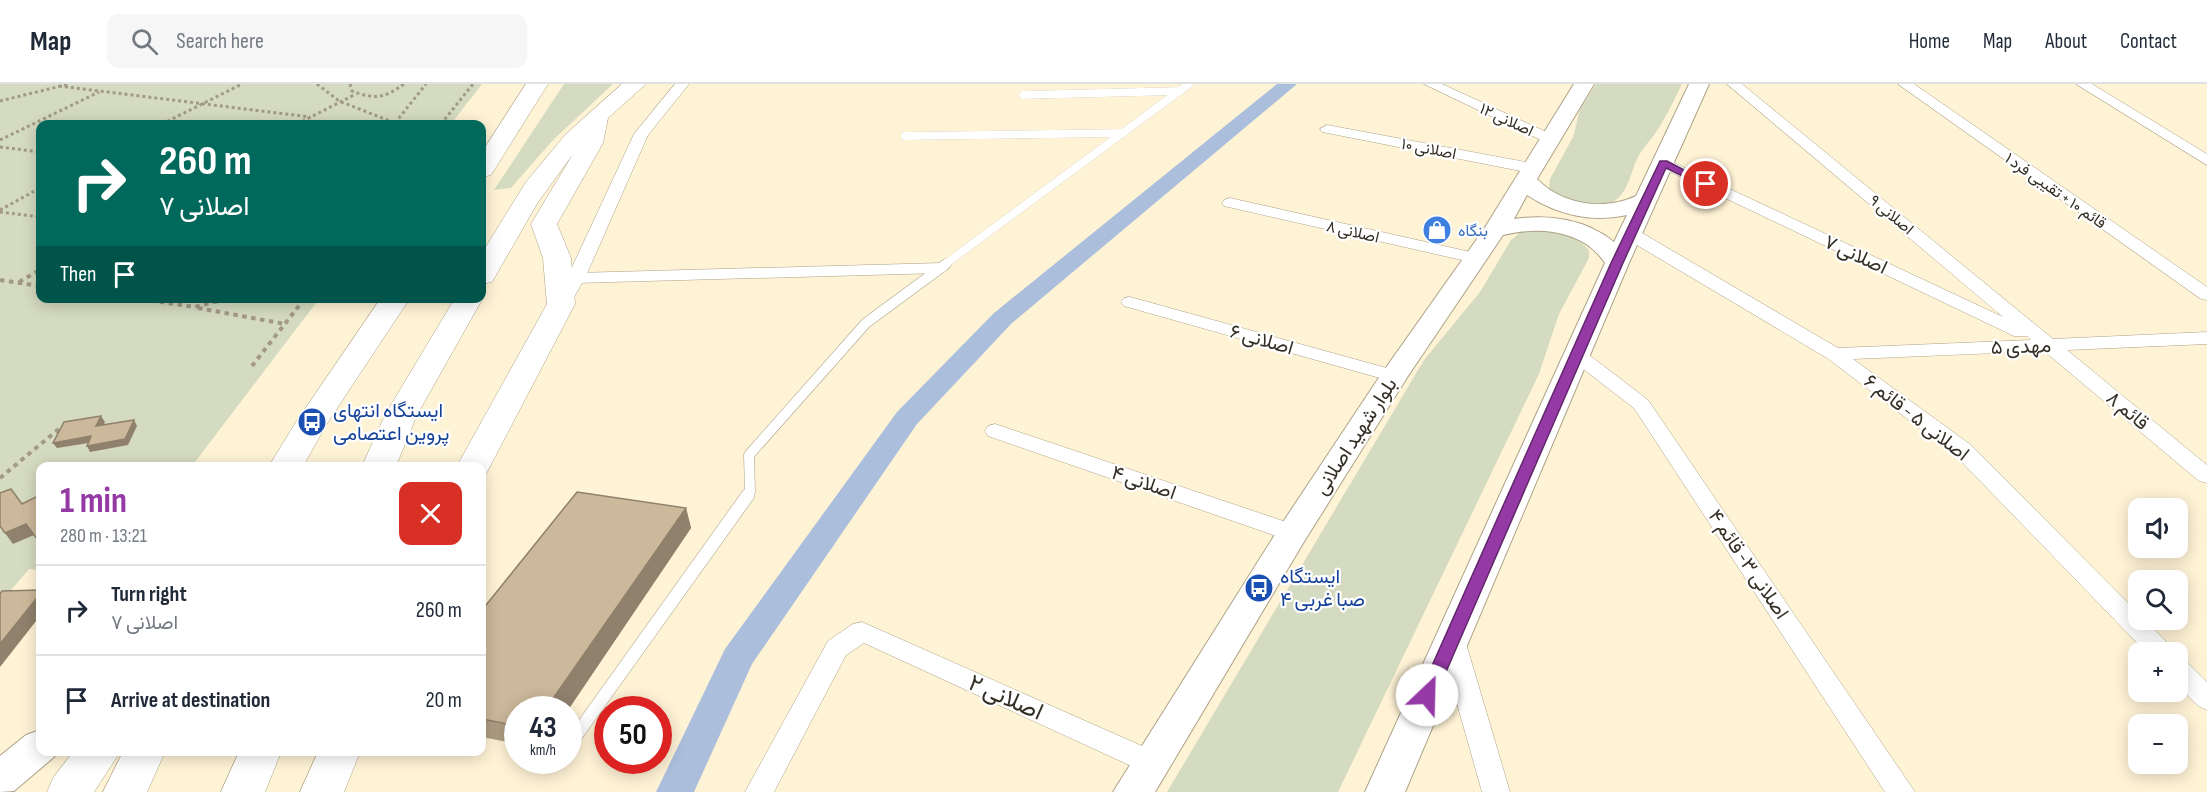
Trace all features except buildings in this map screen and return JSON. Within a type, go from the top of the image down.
[{"type":"highway","points":[[486,164],[537,84]]},
{"type":"highway","points":[[486,269],[518,214],[555,161],[598,115],[635,84]]},
{"type":"highway","points":[[476,462],[561,304],[557,258],[544,224],[591,143],[598,115]]},
{"type":"highway","points":[[288,462],[312,422],[393,303]]},
{"type":"highway","points":[[381,462],[401,415],[466,303]]},
{"type":"highway","points":[[69,792],[95,756]]},
{"type":"highway","points":[[125,792],[142,756]]},
{"type":"highway","points":[[243,792],[258,756]]},
{"type":"highway","points":[[322,792],[337,756]]},
{"type":"main road","name":"بلوار شهید اصلانی","points":[[1133,792],[1293,533],[1394,376],[1495,230],[1584,84]]},
{"type":"main road","points":[[1385,792],[1576,355],[1699,84]]},
{"type":"main road","points":[[1528,173],[1531,188],[1543,197],[1581,209],[1621,210],[1637,206],[1647,200]]},
{"type":"main road","points":[[1495,230],[1509,225],[1527,223],[1567,228],[1601,243],[1612,252],[1617,263]]},
{"type":"main road","points":[[0,779],[36,749]]},
{"type":"street","points":[[561,304],[576,278],[641,134],[682,84]]},
{"type":"street","name":"اصلانی ۱۲","points":[[1431,84],[1550,139]]},
{"type":"street","name":"اصلانی ۹","points":[[1734,84],[2049,345]]},
{"type":"street","name":"قائم ۱۰ + تقیبی فرد ۱","points":[[1905,84],[2207,295]]},
{"type":"street","points":[[2083,84],[2207,160]]},
{"type":"street","name":"اصلانی ۱۰","points":[[1327,129],[1528,173]]},
{"type":"street","name":"اصلانی ۷","points":[[1663,163],[2049,345]]},
{"type":"street","name":"اصلانی ۸","points":[[1230,203],[1475,258]]},
{"type":"street","name":"اصلانی ۵ - قائم ۶","points":[[1631,234],[1834,354],[1963,450],[2151,642]]},
{"type":"street","name":"اصلانی ۶","points":[[1130,302],[1394,376]]},
{"type":"street","name":"مهدی ۵","points":[[1834,354],[2207,338]]},
{"type":"street","name":"قائم ۸","points":[[2049,345],[2207,476]]},
{"type":"street","name":"اصلانی ۳- قائم ۴","points":[[1576,355],[1641,404],[1901,792]]},
{"type":"street","name":"اصلانی ۴","points":[[995,431],[1293,533]]},
{"type":"street","name":"اصلانی ۲","points":[[759,792],[837,648],[862,632],[1150,762]]},
{"type":"street","points":[[1452,640],[1496,792]]},
{"type":"street","points":[[2188,679],[2207,699]]},
{"type":"lane","points":[[1023,96],[1184,87]]},
{"type":"lane","points":[[582,727],[750,492],[749,455],[866,323],[1184,87]]},
{"type":"lane","points":[[905,136],[1124,133]]},
{"type":"lane","points":[[576,278],[941,268]]},
{"type":"path","points":[[0,101],[69,84]]},
{"type":"path","points":[[170,120],[242,84]]},
{"type":"path","points":[[318,84],[339,101],[384,120]]},
{"type":"path","points":[[350,84],[350,88],[357,94]]},
{"type":"path","points":[[304,120],[357,94],[388,96],[404,84]]},
{"type":"path","points":[[397,120],[426,84]]},
{"type":"path","points":[[444,120],[473,84]]},
{"type":"path","points":[[59,86],[310,117]]},
{"type":"path","points":[[42,120],[101,92]]},
{"type":"path","points":[[0,140],[36,123]]},
{"type":"path","points":[[0,147],[36,152]]},
{"type":"path","points":[[0,211],[36,190]]},
{"type":"path","points":[[0,211],[36,217]]},
{"type":"path","points":[[18,283],[36,272]]},
{"type":"path","points":[[0,280],[36,285]]},
{"type":"path","points":[[167,303],[285,324]]},
{"type":"path","points":[[195,307],[211,303]]},
{"type":"path","points":[[252,366],[301,303]]},
{"type":"path","points":[[0,478],[60,428]]},
{"type":"green space","points":[[0,84],[482,84],[454,120],[36,120],[36,303],[316,303],[195,462],[36,462],[36,570],[29,569],[0,603]]},
{"type":"green space","points":[[564,84],[613,84],[553,140],[511,188],[494,190]]},
{"type":"green space","points":[[1596,84],[1682,84],[1669,111],[1638,157],[1621,195],[1605,205],[1595,206],[1575,202],[1549,188],[1550,179],[1573,137],[1580,109]]},
{"type":"green space","points":[[1537,230],[1559,233],[1578,240],[1589,250],[1589,258],[1559,314],[1539,374],[1338,792],[1167,792],[1424,360],[1480,292],[1511,240],[1521,232]]},
{"type":"waterway","points":[[675,792],[737,658],[907,418],[1003,318],[1288,84]]},
{"type":"place","name":"بنگاه","points":[[1437,230]]},
{"type":"place","name":"ایستگاه انتهای پروین اعتصامی","points":[[312,422]]},
{"type":"place","name":"ایستگاه صبا غربی ۴","points":[[1259,588]]},
{"type":"route","points":[[1427,695],[1663,163],[1706,184]]}]
